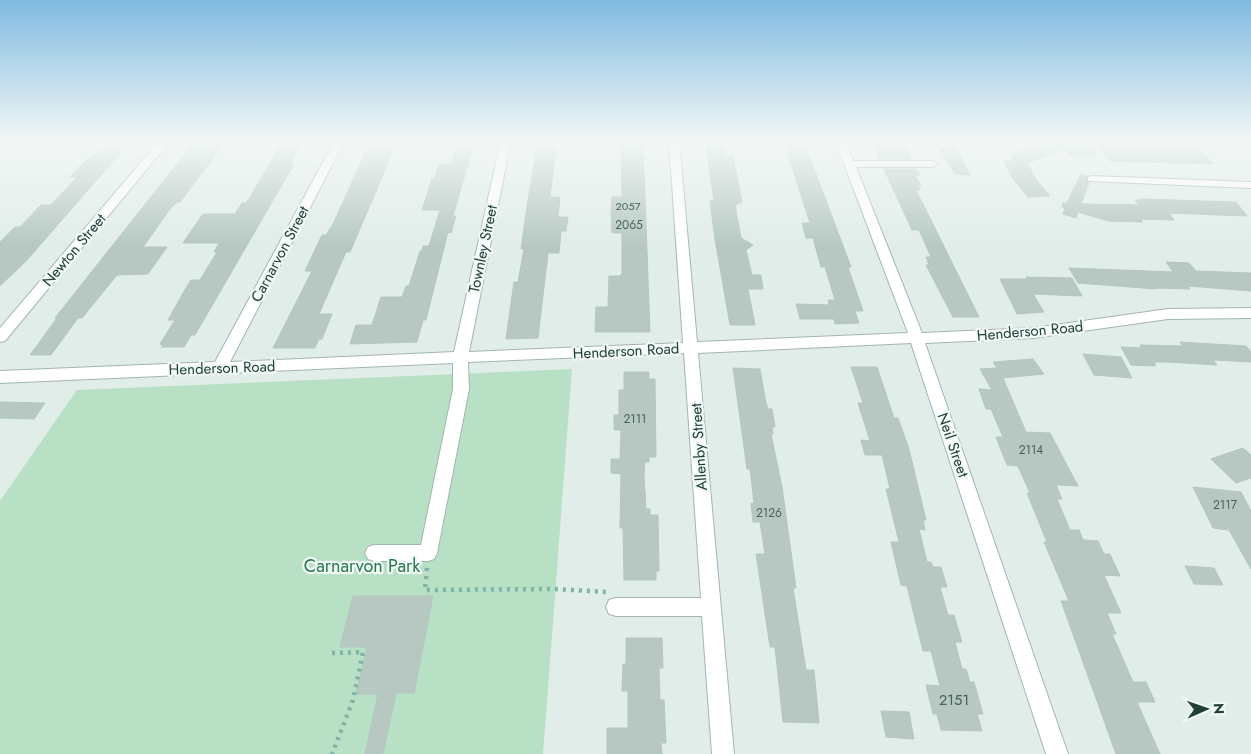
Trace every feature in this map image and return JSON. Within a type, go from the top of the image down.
[{"type":"street","name":"Newton Street","points":[[0,337],[136,175]]},
{"type":"street","name":"Carnarvon Street","points":[[220,368],[321,175]]},
{"type":"street","name":"Townley Street","points":[[428,553],[461,388],[460,358],[499,175]]},
{"type":"street","name":"Allenby Street","points":[[677,175],[723,754]]},
{"type":"street","name":"Neil Street","points":[[853,175],[917,339],[1057,754]]},
{"type":"street","points":[[1092,179],[1251,185]]},
{"type":"street","name":"Henderson Road","points":[[0,377],[917,339],[1033,333],[1168,314],[1251,313]]},
{"type":"street","points":[[374,553],[428,553]]},
{"type":"street","points":[[616,607],[711,607]]},
{"type":"path","points":[[428,553],[425,590],[556,589],[608,592],[616,607]]},
{"type":"path","points":[[332,653],[363,652],[353,700],[332,754]]},
{"type":"green space","name":"Carnarvon Park","points":[[572,369],[543,754],[0,754],[0,501],[77,390]]},
{"type":"building","points":[[72,175],[101,175],[26,261],[0,286],[0,242],[15,227],[20,227],[41,205],[51,205],[77,177],[70,177]]},
{"type":"building","points":[[168,175],[200,175],[180,202],[177,202],[170,209],[143,247],[167,247],[148,274],[117,275],[82,318],[78,318],[51,355],[30,355],[57,318],[55,318]]},
{"type":"building","points":[[263,175],[288,175],[195,335],[191,335],[184,347],[161,347],[163,345],[160,344],[175,320],[168,320],[183,293],[191,280],[200,280],[217,252],[214,252],[219,243],[183,243],[203,214],[235,214],[242,203],[249,199]]},
{"type":"building","points":[[355,175],[383,175],[350,252],[346,252],[319,314],[332,314],[322,339],[319,339],[315,348],[273,348],[312,271],[305,271],[322,235],[326,235],[334,222]]},
{"type":"building","points":[[435,175],[465,175],[453,216],[456,216],[451,233],[448,232],[426,320],[423,320],[417,342],[350,344],[356,325],[372,325],[381,297],[402,297],[406,286],[409,286],[420,251],[422,251],[423,246],[429,246],[440,210],[422,210],[432,179],[434,179]]},
{"type":"building","points":[[532,175],[553,175],[550,197],[560,197],[558,217],[568,217],[566,231],[561,231],[559,253],[548,253],[538,338],[506,339],[514,282],[518,282],[524,249],[521,249]]},
{"type":"building","points":[[622,175],[644,175],[650,332],[595,332],[596,307],[608,307],[609,276],[620,276],[622,273],[622,233],[612,233],[611,212],[612,197],[622,197]]},
{"type":"building","points":[[710,175],[737,175],[742,202],[735,205],[741,238],[753,245],[746,250],[752,275],[761,275],[763,289],[748,289],[755,325],[730,325],[710,201],[714,201]]},
{"type":"building","points":[[795,175],[816,175],[851,267],[848,267],[863,311],[855,311],[859,323],[835,324],[834,319],[800,319],[796,304],[829,305],[828,300],[835,300],[825,267],[821,267],[813,238],[806,238],[802,223],[810,223]]},
{"type":"building","points":[[887,175],[915,175],[921,186],[918,186],[920,190],[916,190],[979,317],[953,317],[926,265],[929,265],[926,257],[931,257],[919,230],[912,230]]},
{"type":"building","points":[[1011,175],[1034,175],[1050,196],[1028,197]]},
{"type":"building","points":[[1080,175],[1085,175],[1087,176],[1086,181],[1089,183],[1081,204],[1139,205],[1135,200],[1142,200],[1140,199],[1236,202],[1247,216],[1169,213],[1174,220],[1140,219],[1143,222],[1108,221],[1078,212],[1076,218],[1063,214],[1065,208],[1062,207],[1063,203],[1067,203]]},
{"type":"building","points":[[1166,262],[1189,263],[1196,271],[1251,273],[1251,291],[1188,286],[1190,289],[1156,289],[1078,283],[1069,268],[1173,272]]},
{"type":"building","points":[[1026,277],[1072,278],[1082,296],[1033,294],[1044,312],[1017,314],[1000,279],[1027,279]]},
{"type":"building","points":[[1180,342],[1246,346],[1251,352],[1251,362],[1213,360],[1217,365],[1154,362],[1156,366],[1131,365],[1121,347],[1142,348],[1140,345],[1183,346]]},
{"type":"building","points":[[1083,354],[1121,357],[1132,378],[1094,375]]},
{"type":"building","points":[[1033,359],[1044,374],[1003,378],[1026,432],[1050,433],[1078,486],[1056,485],[1062,499],[1057,499],[1070,530],[1079,530],[1083,540],[1098,541],[1104,554],[1110,554],[1120,576],[1104,575],[1121,613],[1107,613],[1116,634],[1112,634],[1133,682],[1146,682],[1155,702],[1137,702],[1160,754],[1116,754],[1061,601],[1069,601],[1044,542],[1047,542],[1027,493],[1030,493],[1018,466],[1007,465],[996,437],[1003,437],[991,409],[986,409],[979,389],[992,390],[980,369],[997,368],[993,362]]},
{"type":"building","points":[[851,367],[877,367],[894,418],[898,418],[909,449],[926,520],[923,520],[925,530],[919,529],[927,562],[931,562],[933,567],[941,567],[947,587],[940,587],[948,615],[954,615],[962,642],[955,642],[962,669],[966,669],[970,682],[974,682],[983,714],[977,714],[982,731],[941,730],[937,714],[933,714],[926,685],[940,686],[931,651],[923,651],[907,586],[901,585],[891,542],[899,542],[886,489],[890,489],[882,455],[865,455],[861,440],[870,441],[858,403],[863,403]]},
{"type":"building","points":[[733,368],[760,369],[766,403],[768,409],[772,409],[775,427],[772,427],[773,434],[771,434],[782,487],[796,588],[793,588],[806,670],[814,670],[819,723],[783,722],[775,647],[770,647],[756,554],[765,554],[760,522],[753,522],[751,503],[754,504],[750,469],[747,469]]},
{"type":"building","points":[[624,372],[649,372],[649,379],[655,379],[656,457],[649,457],[649,462],[645,462],[644,475],[646,509],[650,509],[650,515],[658,515],[659,571],[656,571],[656,580],[624,580],[623,528],[620,528],[621,474],[611,473],[611,459],[620,459],[621,430],[614,430],[614,415],[619,415],[619,390],[624,390]]},
{"type":"building","points":[[0,402],[45,403],[34,419],[0,418]]},
{"type":"building","points":[[1243,448],[1251,455],[1251,478],[1236,483],[1211,459]]},
{"type":"building","points":[[1193,487],[1241,492],[1251,511],[1251,569],[1229,530],[1213,528]]},
{"type":"building","points":[[1185,566],[1214,568],[1223,585],[1194,584]]},
{"type":"building","points":[[353,596],[433,596],[414,693],[396,693],[383,754],[365,754],[378,694],[356,694],[367,647],[340,647]]},
{"type":"building","points":[[626,638],[662,638],[663,668],[659,668],[660,700],[664,700],[666,743],[661,743],[662,754],[607,754],[607,728],[628,728],[628,691],[622,691],[623,664],[626,664]]},
{"type":"building","points":[[881,711],[909,712],[914,739],[886,737]]}]
